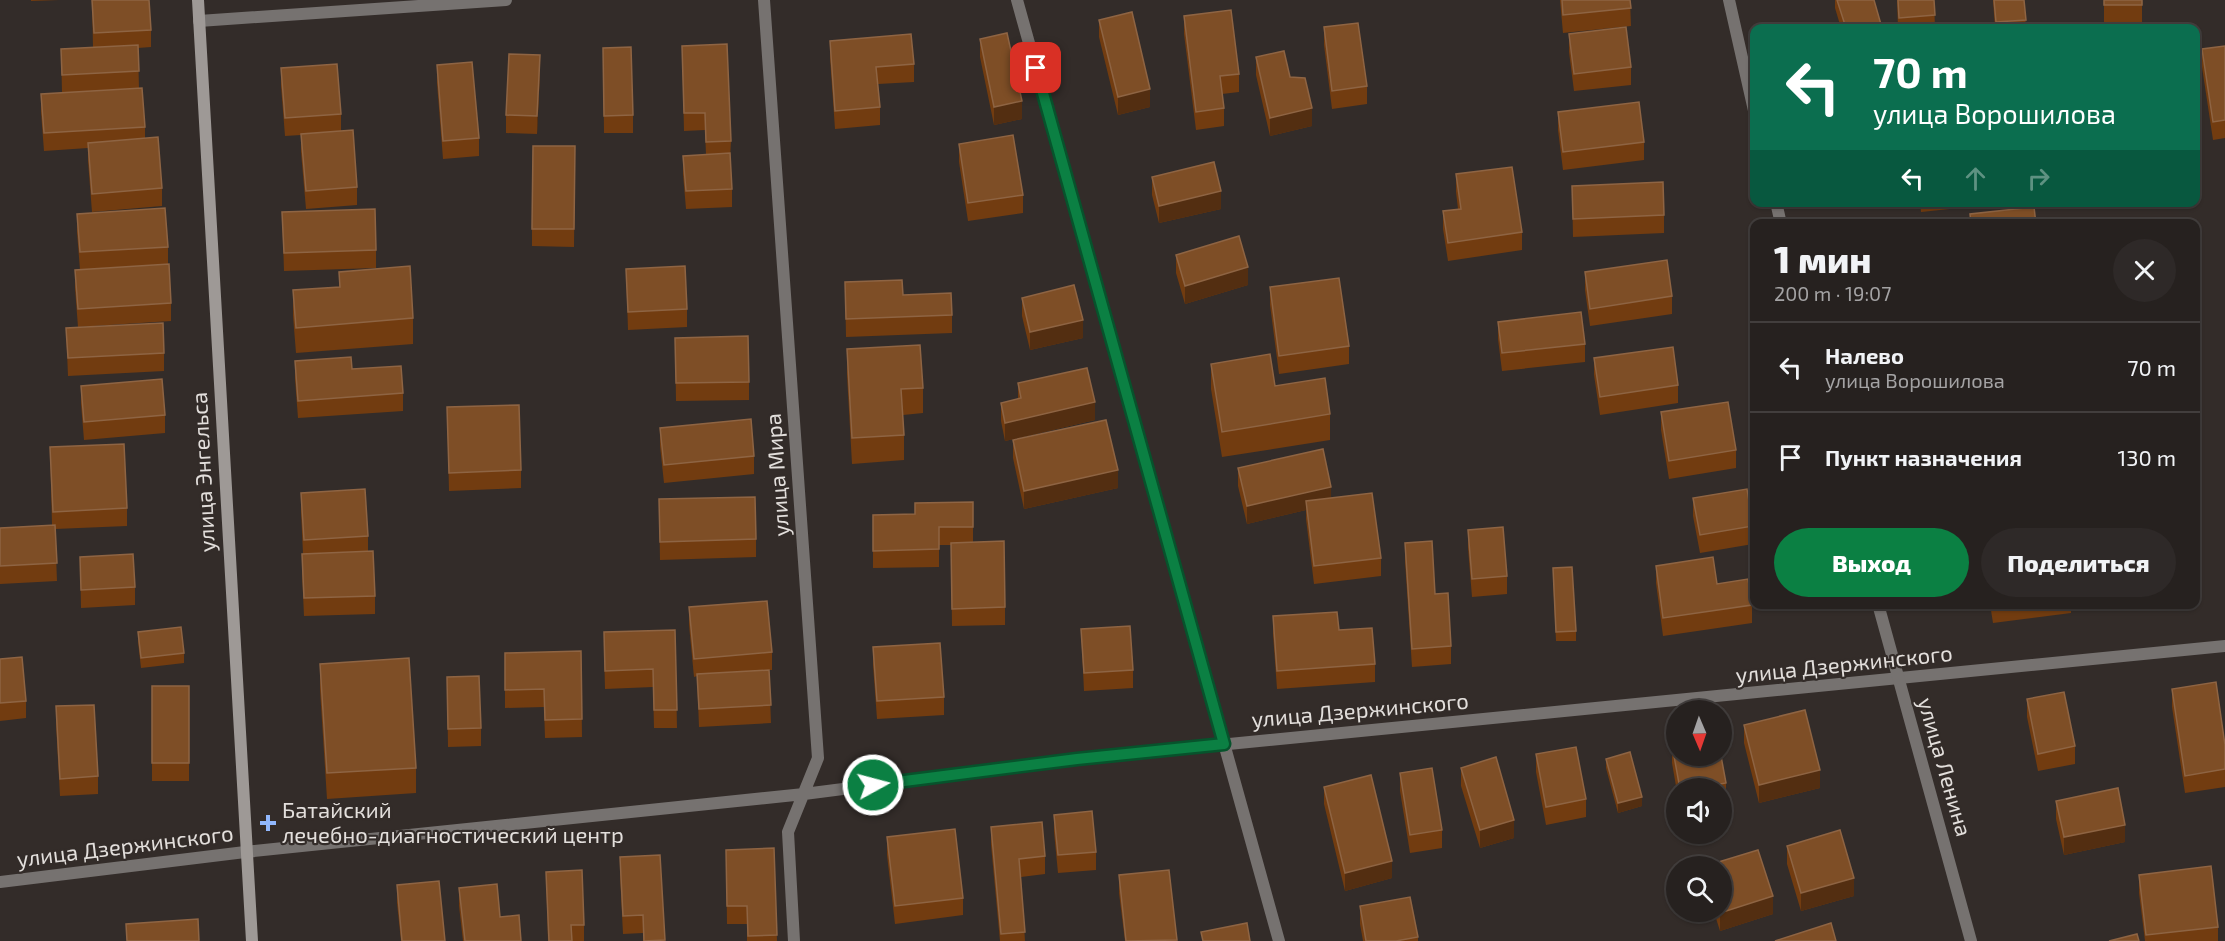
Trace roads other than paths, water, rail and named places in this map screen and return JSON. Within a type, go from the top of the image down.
[{"type":"main road","name":"улица Энгельса","points":[[198,0],[245,852],[252,941]]},
{"type":"street","points":[[199,21],[506,0]]},
{"type":"street","name":"улица Мира","points":[[764,0],[818,758],[788,832],[794,941]]},
{"type":"street","points":[[1017,0],[1279,941]]},
{"type":"street","points":[[1730,0],[1750,92]]},
{"type":"street","name":"улица Ленина","points":[[1879,609],[1971,941]]},
{"type":"street","name":"улица Дзержинского","points":[[0,882],[245,852],[804,794],[1077,759],[1899,680],[2225,646]]},
{"type":"place","name":"Батайский лечебно-диагностический центр","points":[[268,823]]}]
